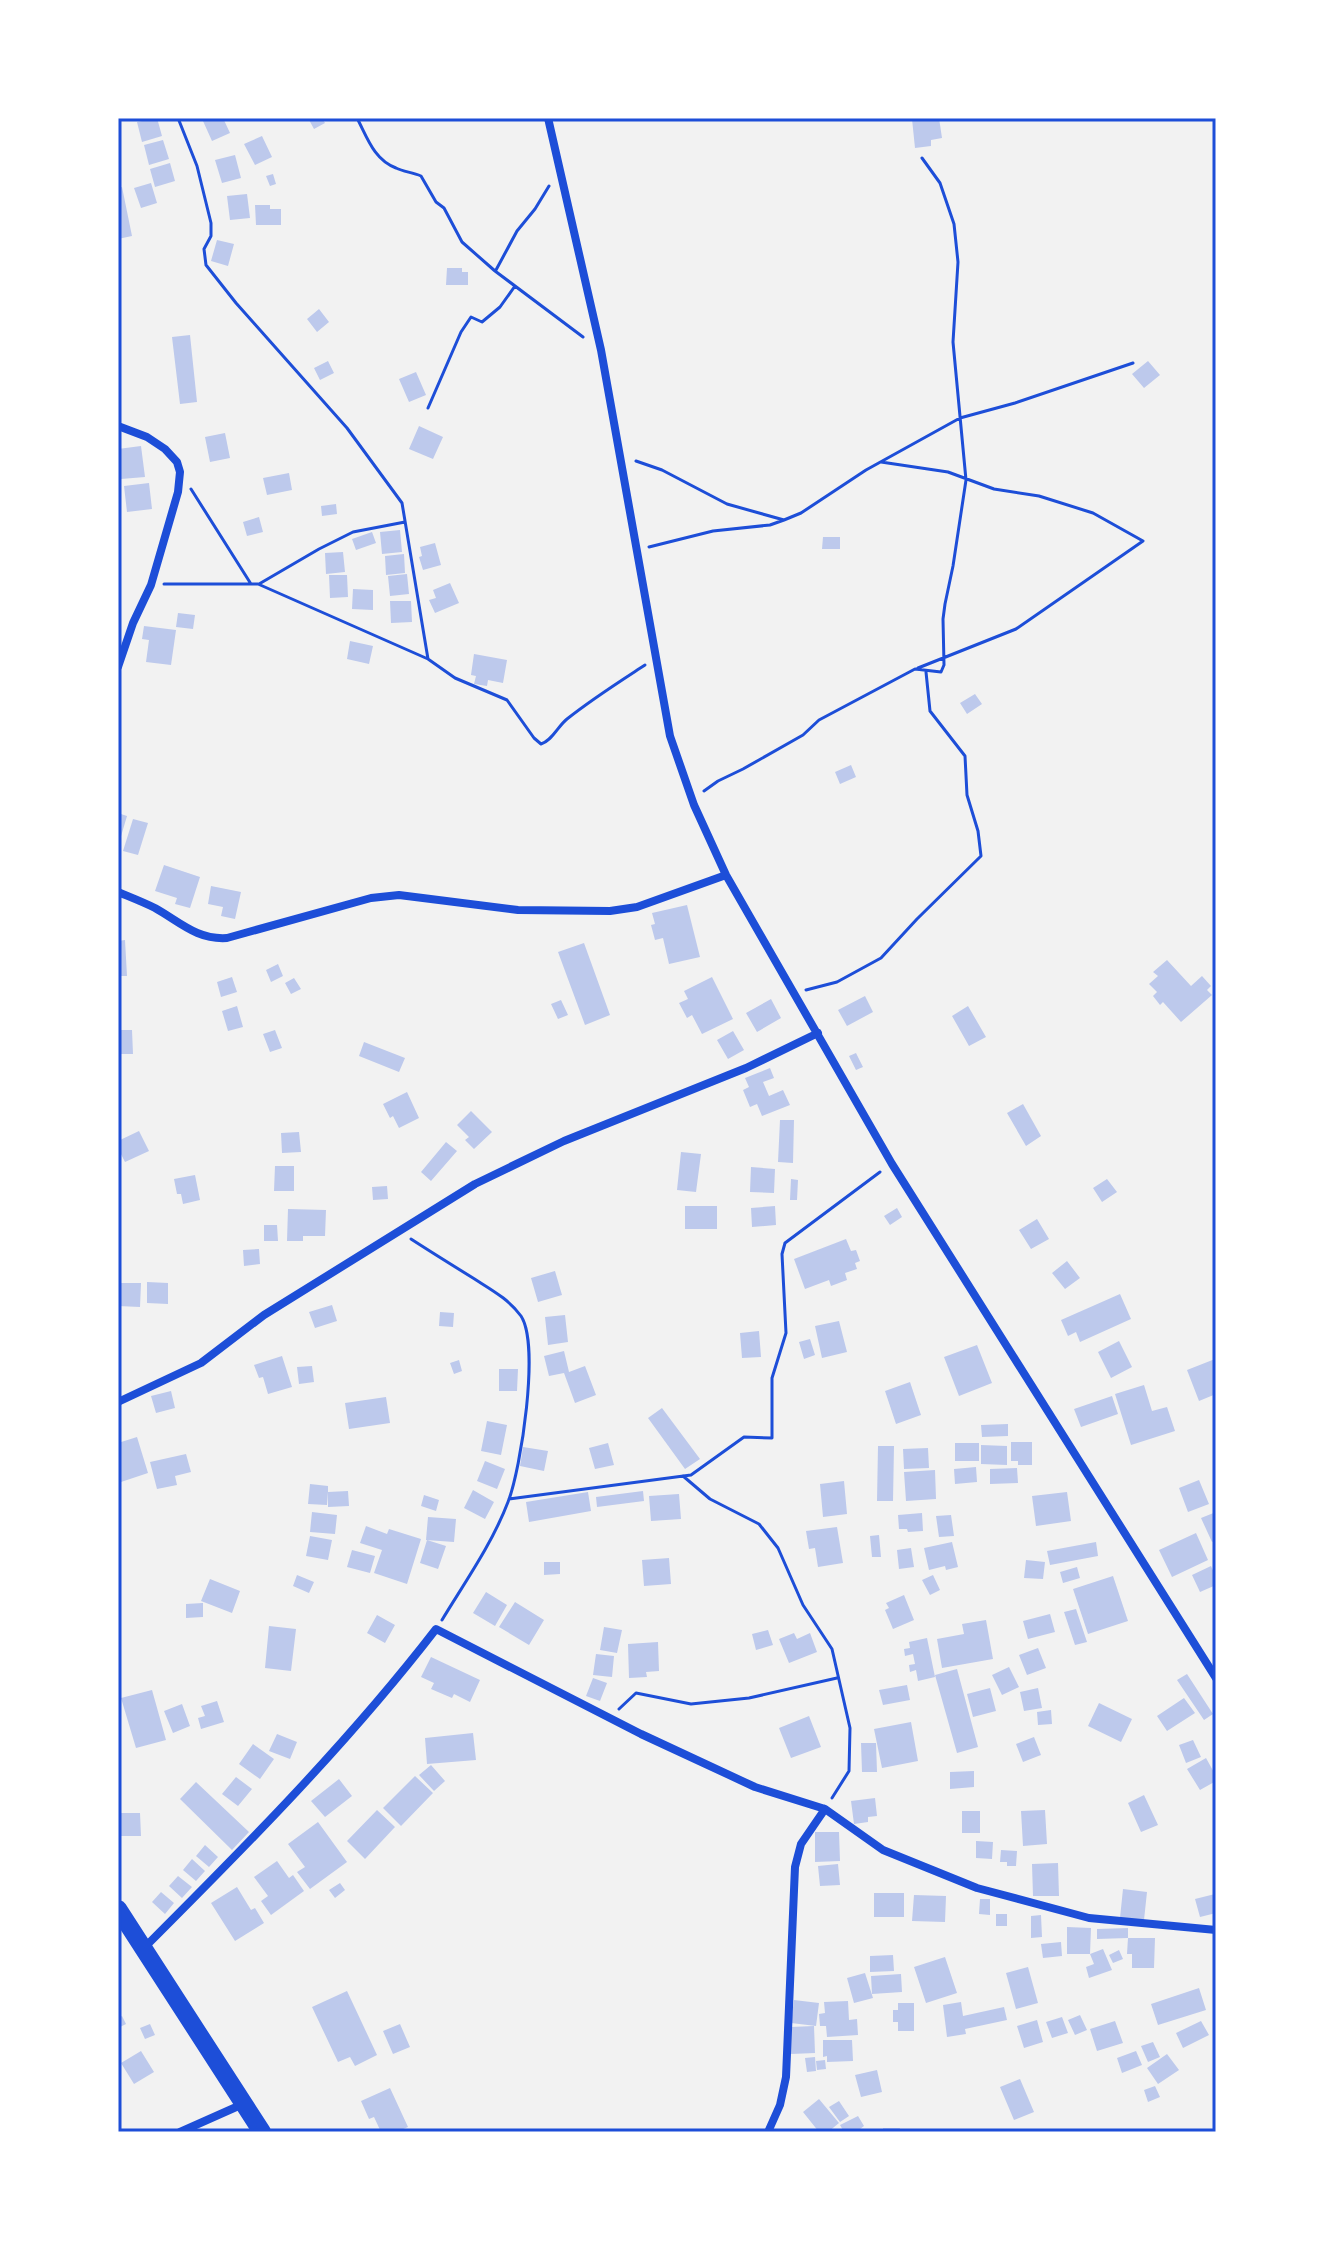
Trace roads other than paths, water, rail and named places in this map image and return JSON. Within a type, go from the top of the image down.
[{"type":"highway","points":[[118,1909],[262,2132]]},
{"type":"street","points":[[548,118],[601,350],[670,736],[692,799],[726,875],[892,1164],[1216,1678]]},
{"type":"street","points":[[118,426],[147,437],[165,449],[177,462],[180,472],[178,492],[151,585],[133,623],[118,667]]},
{"type":"street","points":[[118,892],[152,907],[201,936],[214,939],[371,898],[399,895],[518,910],[610,911],[637,907],[726,875]]},
{"type":"street","points":[[118,1402],[201,1363],[264,1315],[475,1184],[564,1141],[746,1068],[818,1033]]},
{"type":"street","points":[[144,1948],[234,1858],[323,1762],[382,1697],[436,1629],[755,1787],[825,1809],[883,1850],[977,1888],[1089,1918],[1216,1930]]},
{"type":"street","points":[[768,2132],[780,2105],[786,2077],[795,1867],[801,1844],[825,1809]]},
{"type":"street","points":[[180,2132],[244,2104]]}]
